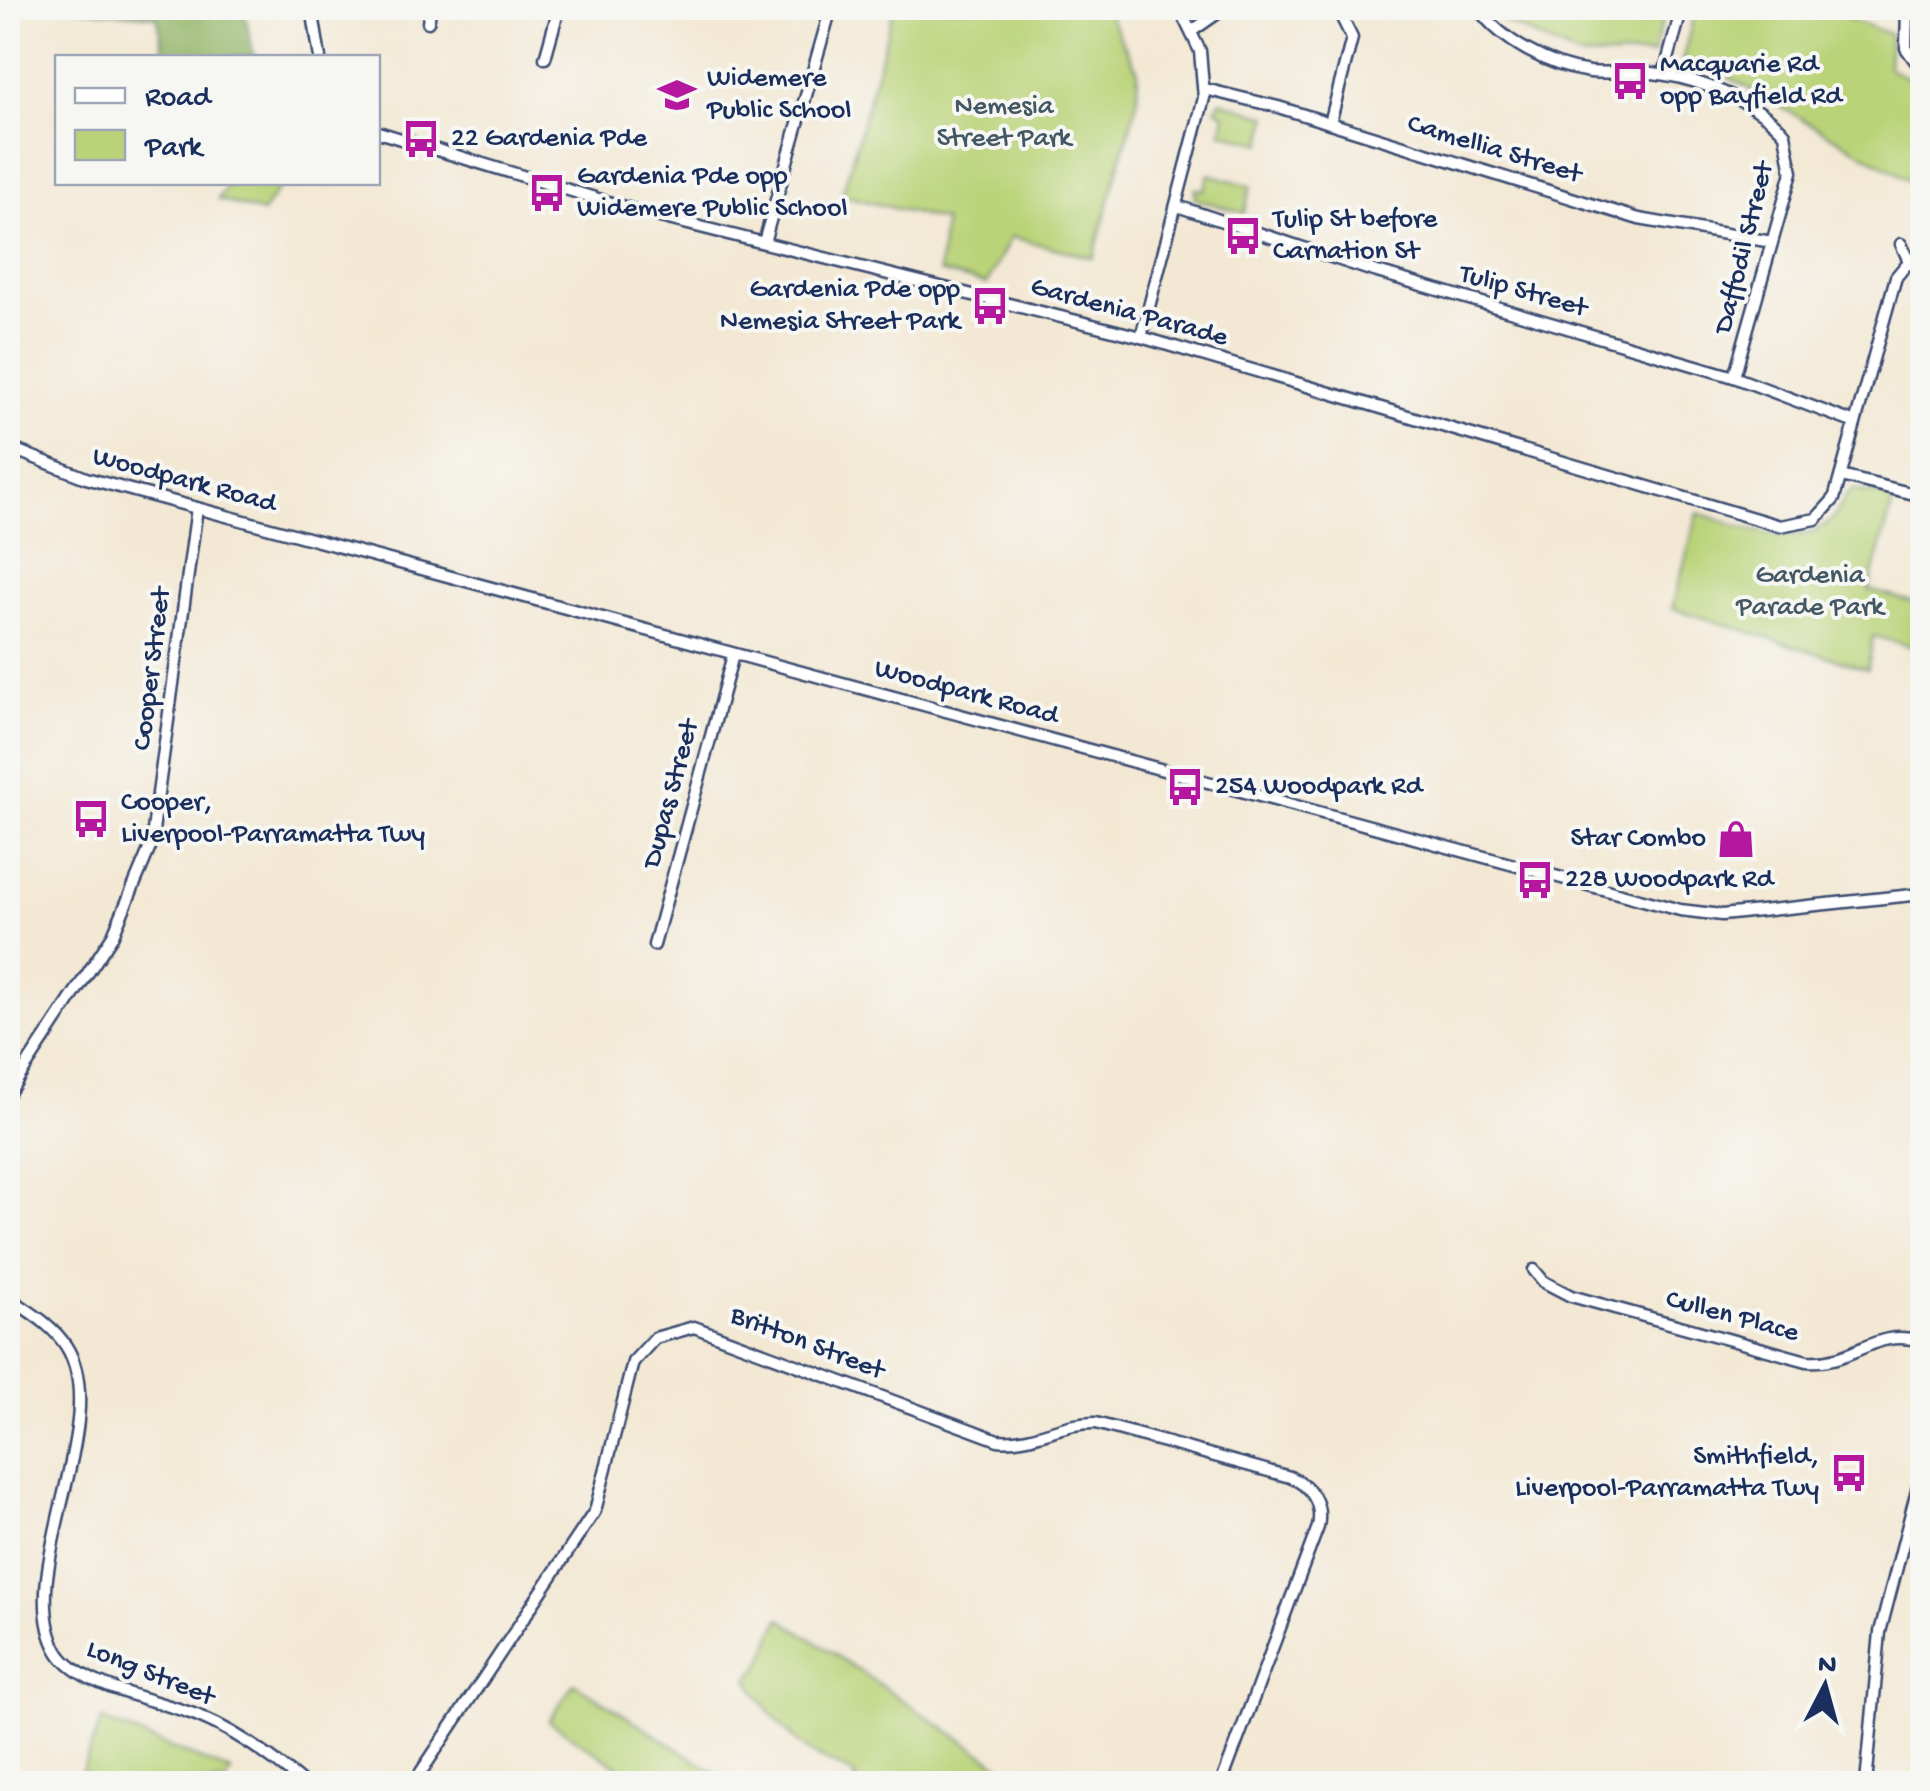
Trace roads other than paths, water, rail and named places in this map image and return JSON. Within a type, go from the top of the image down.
[{"type":"street","points":[[312,8],[320,55]]},
{"type":"street","points":[[428,22],[431,8]]},
{"type":"street","points":[[545,58],[559,8]]},
{"type":"street","points":[[764,242],[831,8]]},
{"type":"street","points":[[1141,337],[1205,89],[1200,51],[1179,8]]},
{"type":"street","points":[[1192,31],[1226,8]]},
{"type":"street","points":[[1478,8],[1497,31],[1557,63],[1588,72],[1664,74],[1682,8]]},
{"type":"street","points":[[1906,8],[1906,48],[1922,70]]},
{"type":"street","points":[[1330,123],[1351,43],[1350,25],[1340,14]]},
{"type":"street","name":"Daffodil Street","points":[[1664,74],[1730,98],[1782,131],[1792,166],[1734,377]]},
{"type":"street","name":"Camellia Street","points":[[1205,89],[1330,123],[1639,218],[1772,242]]},
{"type":"street","name":"Gardenia Parade","points":[[380,133],[614,204],[1141,337],[1780,526],[1804,524],[1821,514],[1834,499],[1896,277],[1910,264]]},
{"type":"street","name":"Tulip Street","points":[[1177,206],[1366,269],[1734,377],[1855,423]]},
{"type":"street","points":[[1901,244],[1910,264],[1922,261]]},
{"type":"street","name":"Woodpark Road","points":[[8,447],[86,478],[1691,912],[1746,914],[1922,894]]},
{"type":"street","points":[[1841,476],[1922,496]]},
{"type":"street","name":"Cooper Street","points":[[8,1094],[113,935],[151,846],[197,508]]},
{"type":"street","name":"Dupas Street","points":[[654,945],[733,655]]},
{"type":"street","name":"Cullen Place","points":[[1534,1270],[1544,1282],[1571,1296],[1807,1361],[1839,1359],[1892,1336],[1922,1341]]},
{"type":"street","name":"Long Street","points":[[8,1298],[47,1324],[65,1343],[79,1384],[45,1612],[58,1652],[79,1674],[203,1718],[244,1740],[304,1784]]},
{"type":"street","name":"Britton Street","points":[[413,1784],[594,1511],[628,1370],[649,1342],[670,1331],[694,1328],[715,1332],[986,1437],[1022,1441],[1079,1424],[1103,1425],[1290,1477],[1317,1496],[1318,1527],[1221,1784]]},
{"type":"street","points":[[1866,1784],[1878,1641],[1922,1471]]},
{"type":"place","name":"Macquarie Rd opp Bayfield Rd","points":[[1630,81]]},
{"type":"place","name":"Widemere Public School","points":[[677,95]]},
{"type":"place","name":"22 Gardenia Pde","points":[[421,139]]},
{"type":"place","name":"Gardenia Pde opp Widemere Public School","points":[[547,193]]},
{"type":"place","name":"Tulip St before Carnation St","points":[[1243,236]]},
{"type":"place","name":"Gardenia Pde opp Nemesia Street Park","points":[[990,306]]},
{"type":"place","name":"254 Woodpark Rd","points":[[1185,787]]},
{"type":"place","name":"Cooper, Liverpool-Parramatta Twy","points":[[91,819]]},
{"type":"place","name":"Star Combo","points":[[1736,839]]},
{"type":"place","name":"228 Woodpark Rd","points":[[1535,880]]},
{"type":"place","name":"Smithfield, Liverpool-Parramatta Twy","points":[[1849,1473]]},
{"type":"park label","name":"Nemesia Street Park","points":[[1004,123]]},
{"type":"park label","name":"Gardenia Parade Park","points":[[1810,592]]}]
